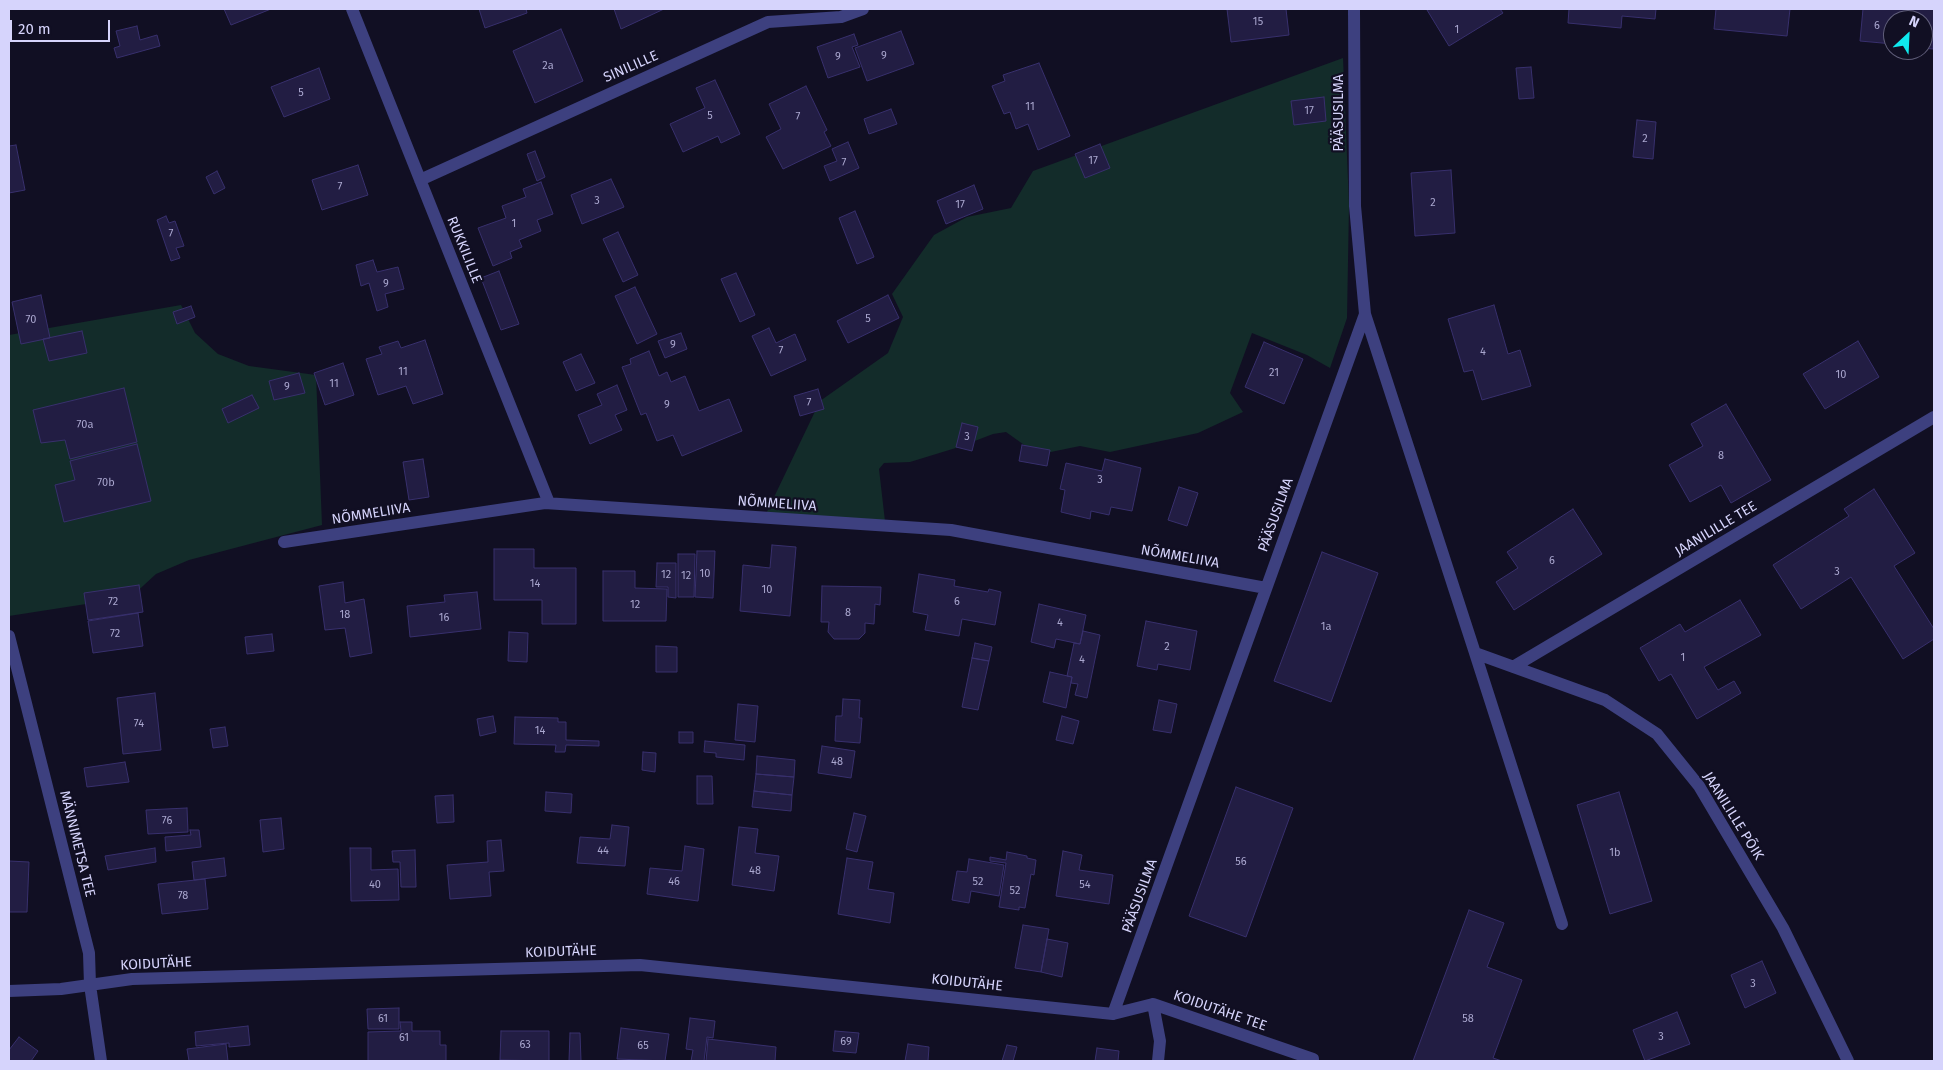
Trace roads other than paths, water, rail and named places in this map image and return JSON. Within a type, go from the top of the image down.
[{"type":"street","name":"RUKKILILLE","points":[[352,9],[549,503]]},
{"type":"street","name":"SINILILLE","points":[[420,180],[768,22],[841,17],[862,9]]},
{"type":"street","name":"PÄÄSUSILMA","points":[[1113,1014],[1365,314],[1355,206],[1354,9]]},
{"type":"street","points":[[1365,314],[1562,924]]},
{"type":"street","name":"JAANILILLE TEE","points":[[1513,667],[1934,417]]},
{"type":"street","name":"NÕMMELIIVA","points":[[284,542],[549,503],[951,530],[1266,588]]},
{"type":"street","name":"MÄNNIMETSA TEE","points":[[9,636],[89,952],[90,985],[101,1061]]},
{"type":"street","name":"JAANILILLE PÕIK","points":[[1475,653],[1605,700],[1657,734],[1699,786],[1783,928],[1848,1061]]},
{"type":"street","name":"KOIDUTÄHE","points":[[9,991],[61,989],[132,979],[640,965],[1113,1014]]},
{"type":"street","points":[[1152,1004],[1160,1041],[1158,1061]]},
{"type":"street","name":"KOIDUTÄHE TEE","points":[[1113,1014],[1152,1004],[1313,1059],[1313,1061]]}]
